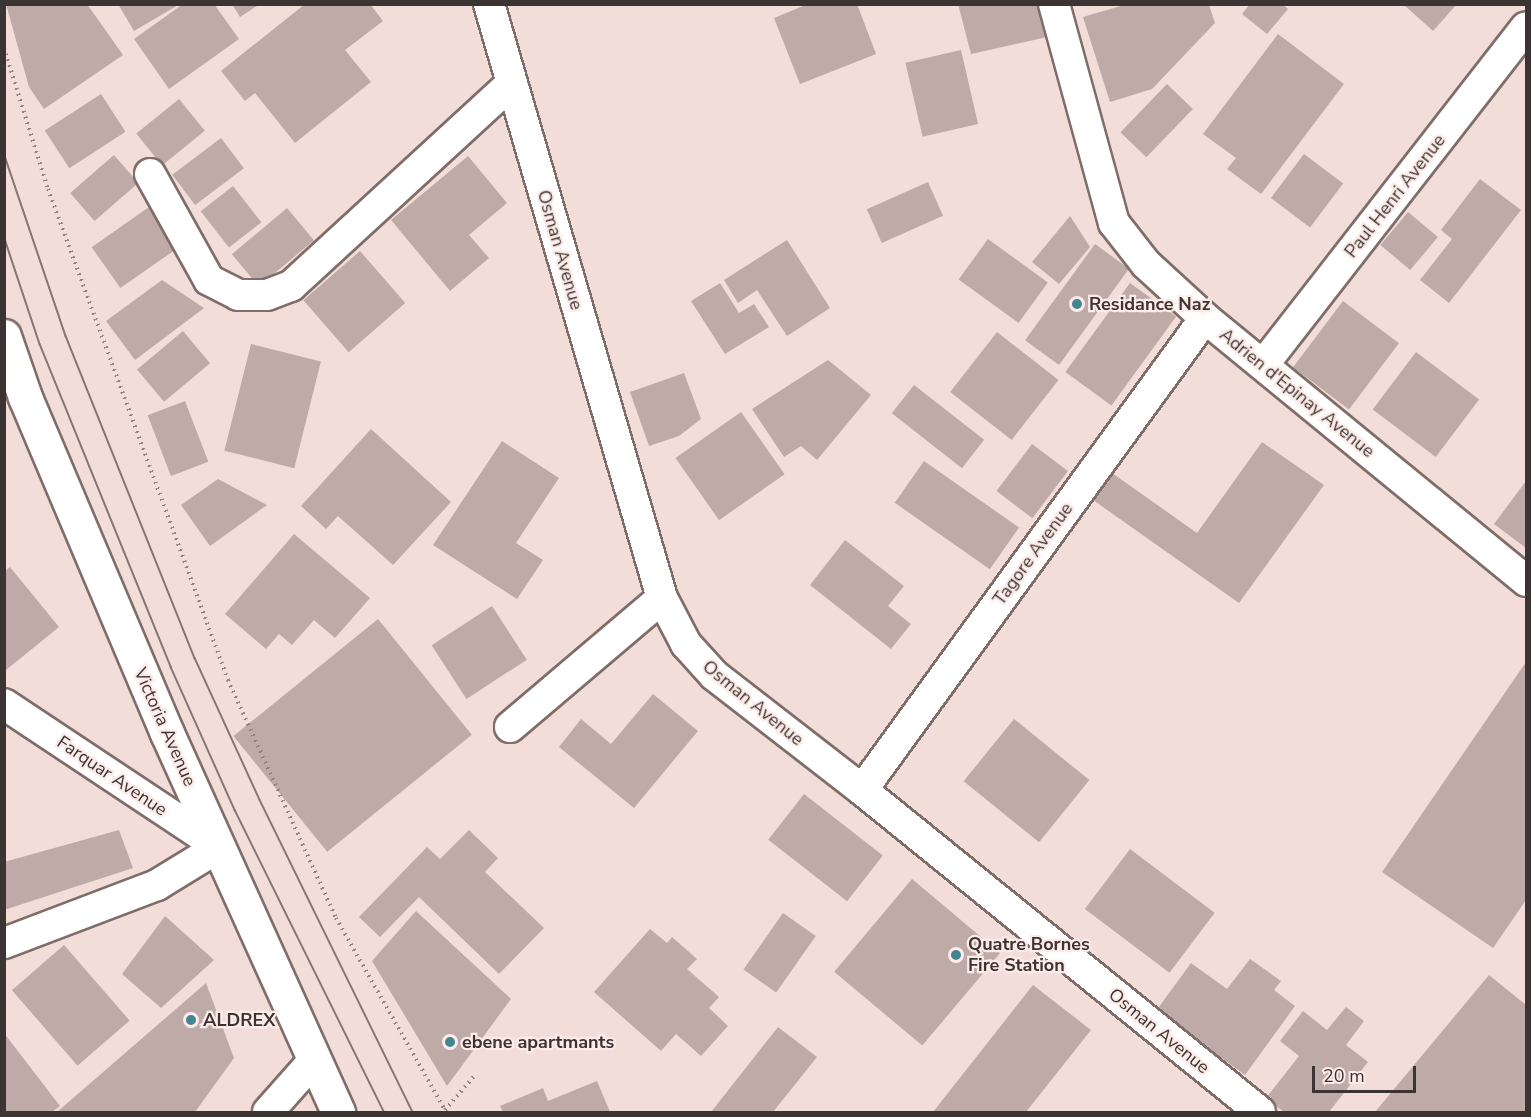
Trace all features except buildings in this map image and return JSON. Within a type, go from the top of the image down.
[{"type":"main road","name":"Victoria Avenue","points":[[4,336],[25,397],[219,847],[338,1113]]},
{"type":"street","name":"Osman Avenue","points":[[489,4],[662,598],[686,644],[714,675],[862,790],[1260,1113]]},
{"type":"street","name":"Adrien d'Epinay Avenue","points":[[1053,4],[1114,223],[1146,264],[1205,318],[1527,581]]},
{"type":"street","name":"Paul Henri Avenue","points":[[1263,365],[1527,27]]},
{"type":"street","points":[[150,174],[209,280],[238,295],[267,295],[291,286],[512,83]]},
{"type":"street","name":"Tagore Avenue","points":[[862,790],[1205,318]]},
{"type":"street","points":[[510,727],[662,598]]},
{"type":"street","name":"Farquar Avenue","points":[[4,704],[219,847]]},
{"type":"street","points":[[4,943],[157,885],[219,847]]},
{"type":"street","points":[[268,1113],[314,1060]]},
{"type":"path","points":[[4,48],[48,189],[228,680],[336,918],[446,1112],[475,1075]]},
{"type":"tram line","points":[[4,153],[66,336],[195,658],[260,800],[413,1112]]},
{"type":"tram line","points":[[4,236],[40,344],[171,667],[235,810],[384,1112]]},
{"type":"place","name":"Residance Naz","points":[[1077,304]]},
{"type":"place","name":"Quatre Bornes Fire Station","points":[[956,955]]},
{"type":"place","name":"ALDREX","points":[[191,1020]]},
{"type":"place","name":"ebene apartmants","points":[[450,1042]]}]
